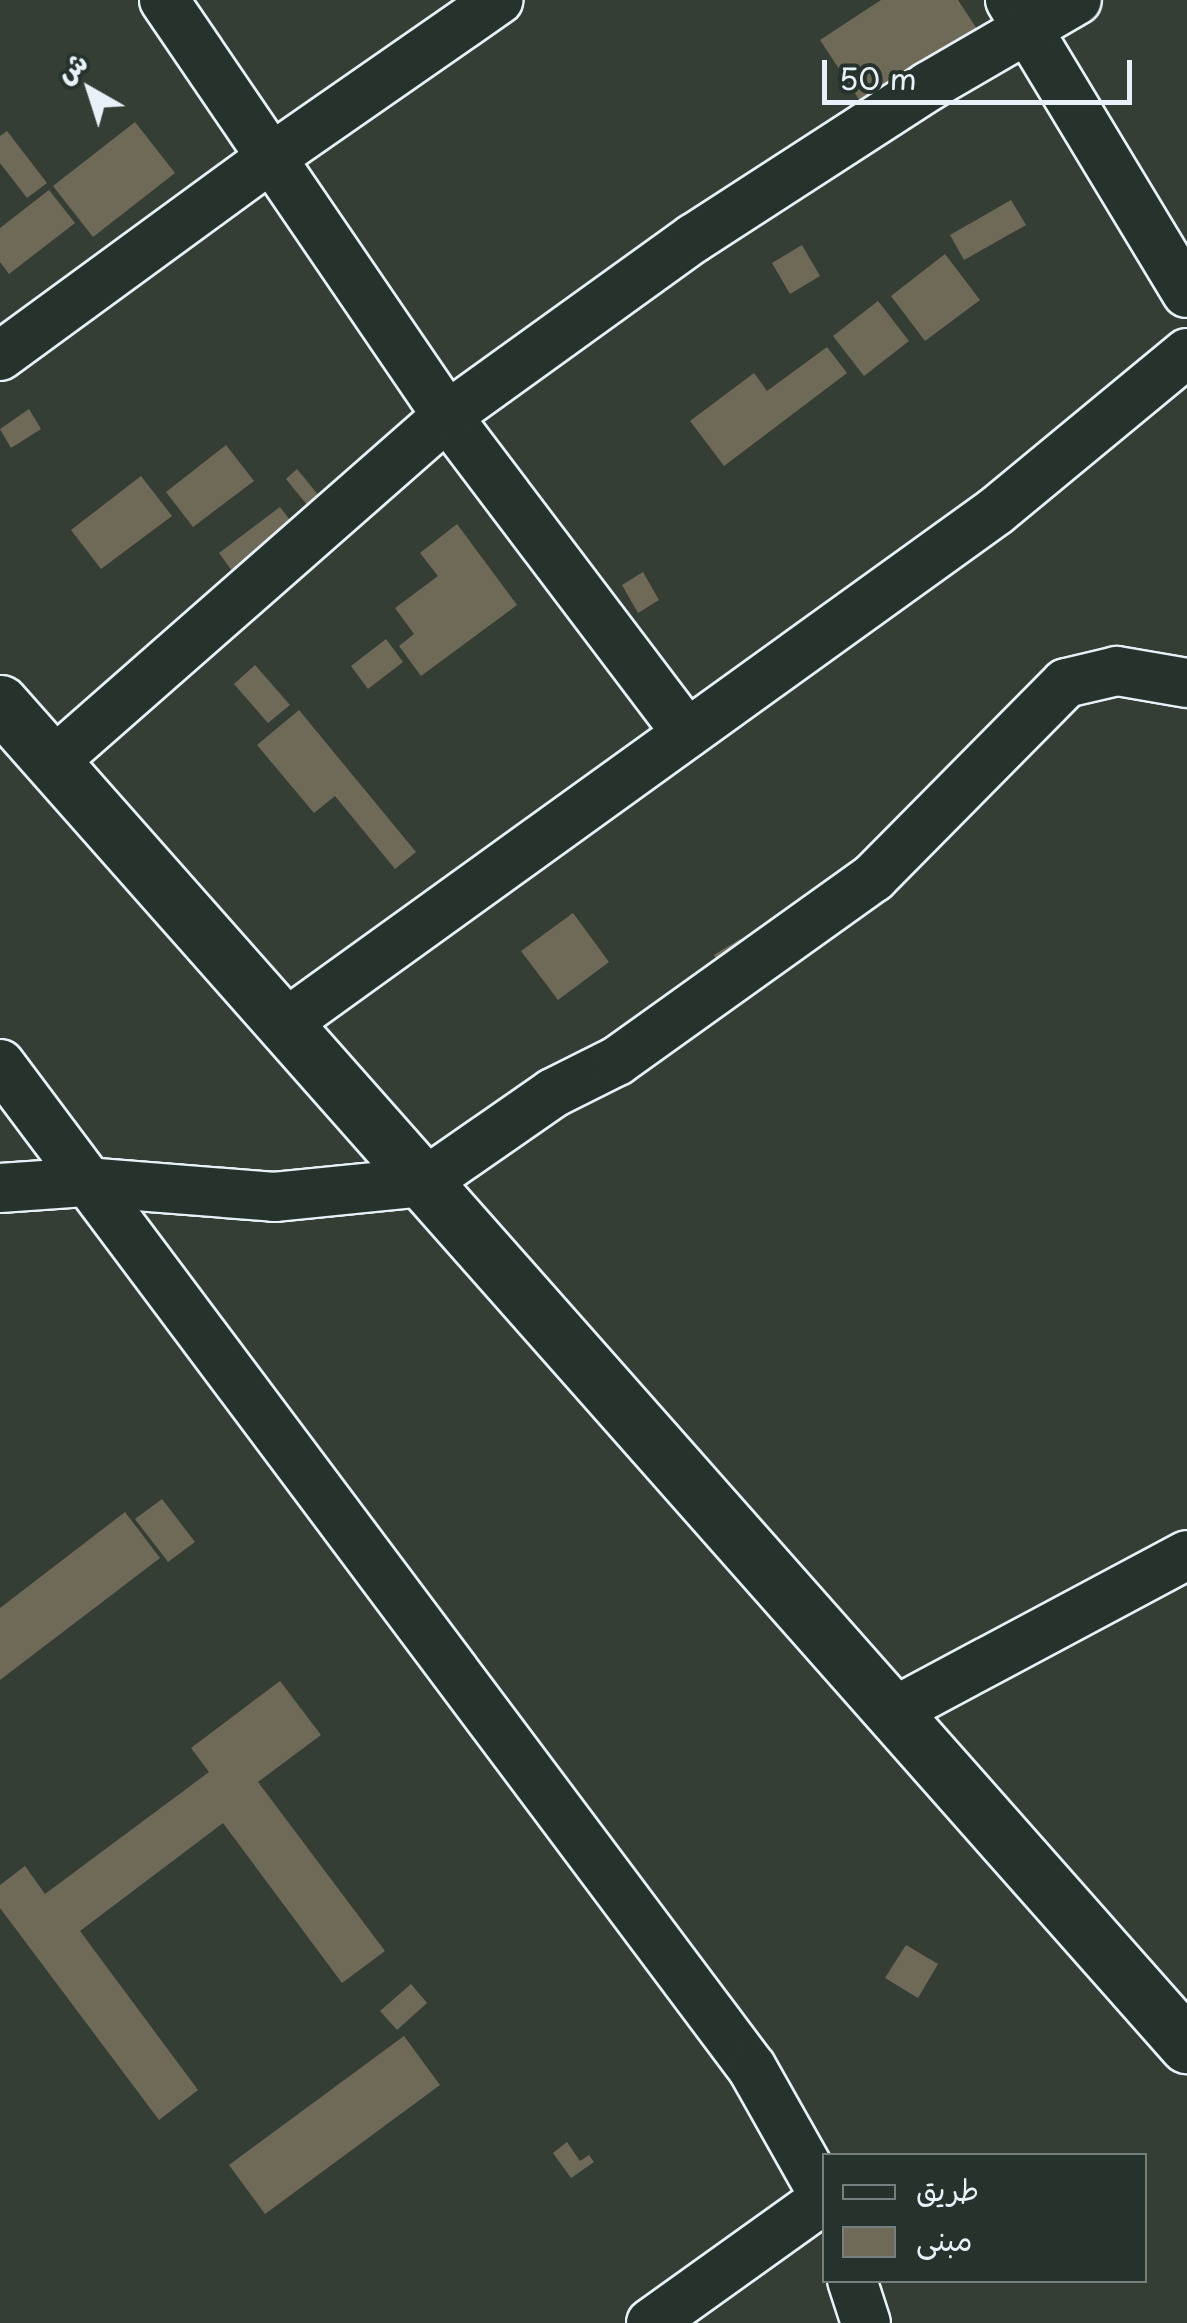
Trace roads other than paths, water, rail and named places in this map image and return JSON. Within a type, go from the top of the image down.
[{"type":"main road","points":[[0,703],[1187,2045]]},
{"type":"street","points":[[164,0],[447,416],[687,733]]},
{"type":"street","points":[[0,356],[271,158],[498,0]]},
{"type":"street","points":[[52,763],[447,416],[694,238],[929,86],[1021,15],[1077,0]]},
{"type":"street","points":[[1021,15],[1187,293]]},
{"type":"street","points":[[286,1023],[996,511],[1187,353]]},
{"type":"street","points":[[0,1188],[85,1182],[274,1197],[425,1182],[553,1093],[618,1061],[873,878],[1066,683],[1116,671],[1187,684]]},
{"type":"street","points":[[0,1064],[752,2068],[822,2194]]},
{"type":"street","points":[[894,1712],[1187,1555]]},
{"type":"street","points":[[651,2323],[822,2199]]},
{"type":"street","points":[[853,2283],[866,2323]]}]
